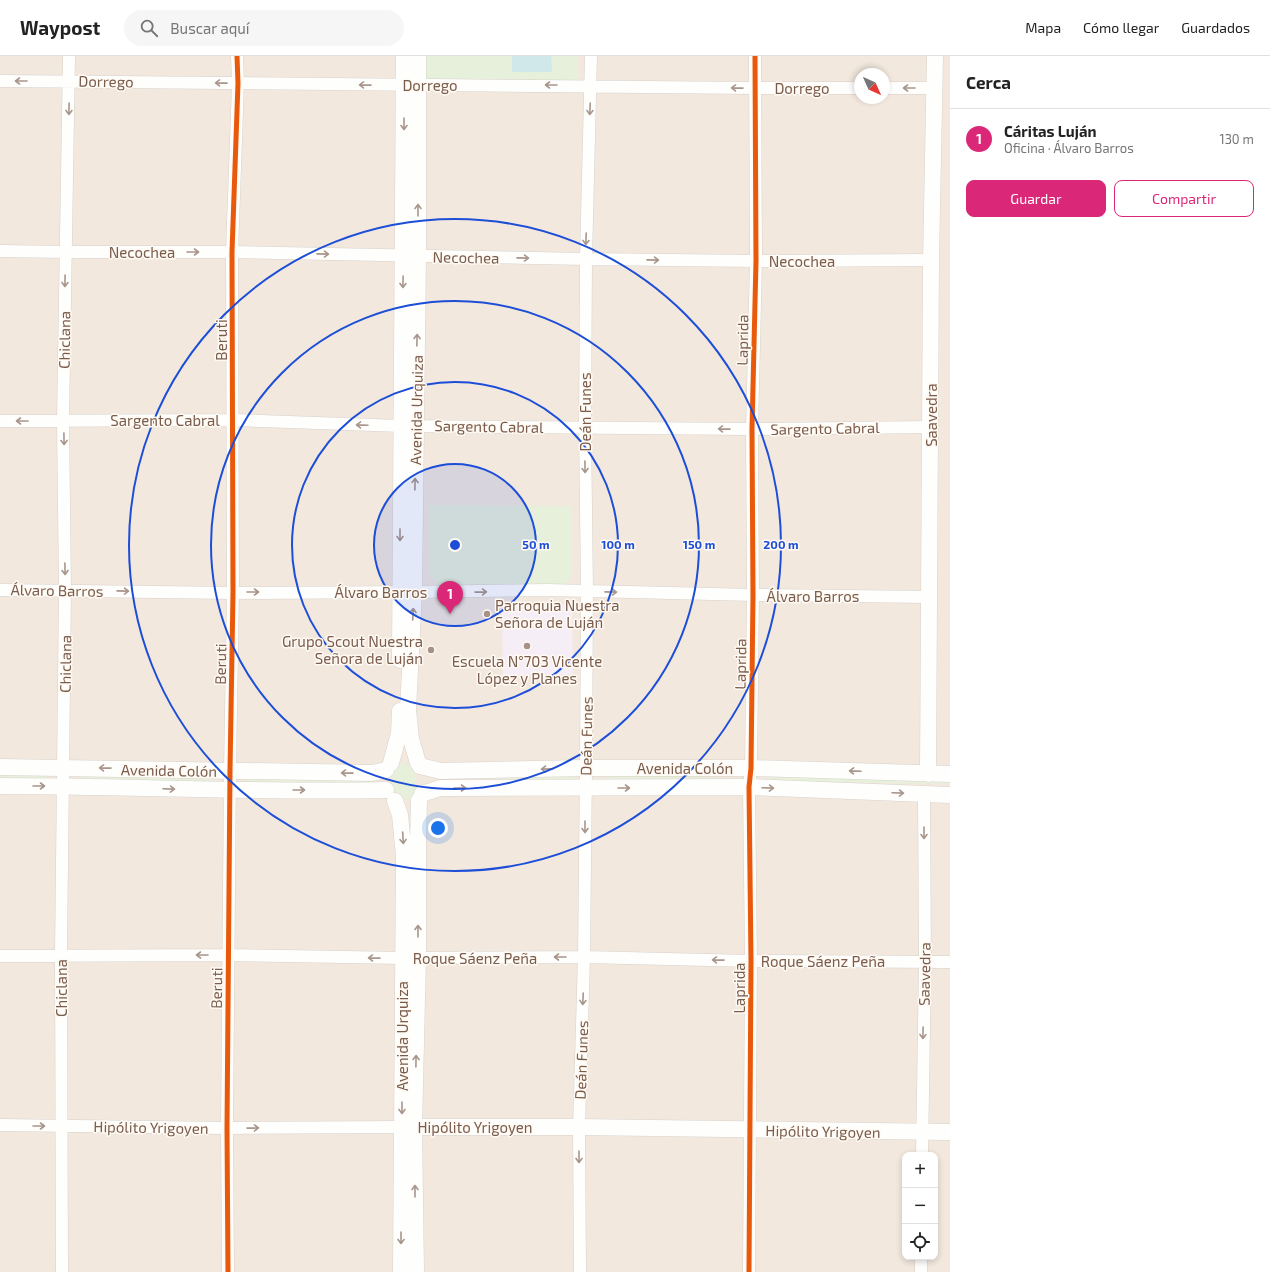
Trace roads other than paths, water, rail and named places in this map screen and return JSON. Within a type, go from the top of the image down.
[{"type":"main road","name":"Avenida Urquiza","points":[[404,56],[411,85],[411,256],[407,592],[408,710],[411,739],[419,765]]},
{"type":"main road","name":"Avenida Urquiza","points":[[411,85],[418,56]]},
{"type":"main road","name":"Saavedra","points":[[928,774],[931,260],[935,56]]},
{"type":"main road","name":"Avenida Urquiza","points":[[388,766],[396,745],[400,723],[407,592]]},
{"type":"main road","points":[[405,757],[411,758],[419,765],[423,775],[421,797],[414,804],[407,806],[401,805],[391,795],[384,780],[388,766],[396,759],[405,757]]},
{"type":"main road","name":"Avenida Colón","points":[[419,765],[441,771],[586,768],[751,768],[950,774]]},
{"type":"main road","name":"Avenida Colón","points":[[0,767],[372,774],[388,766]]},
{"type":"main road","name":"Avenida Colón","points":[[0,786],[63,786],[391,795]]},
{"type":"main road","name":"Avenida Colón","points":[[421,797],[440,788],[749,787],[950,794]]},
{"type":"main road","name":"Avenida Urquiza","points":[[391,795],[400,815],[411,958]]},
{"type":"main road","name":"Avenida Urquiza","points":[[401,1272],[408,1127],[411,958],[421,797]]},
{"type":"main road","name":"Avenida Urquiza","points":[[408,1127],[416,1272]]},
{"type":"main road","name":"Hipólito Yrigoyen","points":[[408,1127],[579,1127],[950,1132]]},
{"type":"street","name":"Chiclana","points":[[62,1272],[61,955],[65,590],[63,420],[69,56]]},
{"type":"street","name":"Beruti","points":[[228,1272],[227,1128],[234,420],[232,252],[238,83],[237,56]]},
{"type":"street","name":"Deán Funes","points":[[580,1272],[579,1127],[584,957],[586,768],[586,259],[591,56]]},
{"type":"street","name":"Laprida","points":[[749,1272],[751,961],[749,787],[751,768],[753,595],[752,429],[756,261],[755,56]]},
{"type":"street","name":"Dorrego","points":[[0,81],[69,80],[411,85],[854,88]]},
{"type":"street","points":[[890,88],[935,88]]},
{"type":"street","name":"Necochea","points":[[0,251],[232,252],[756,261],[931,260]]},
{"type":"street","name":"Sargento Cabral","points":[[0,421],[234,420],[408,426],[752,429],[931,427]]},
{"type":"street","name":"Álvaro Barros","points":[[0,590],[233,592],[547,590],[753,595],[930,596]]},
{"type":"street","name":"Saavedra","points":[[922,1152],[925,962],[924,794]]},
{"type":"street","name":"Roque Sáenz Peña","points":[[0,956],[229,955],[411,958],[584,957],[751,961],[950,962]]},
{"type":"street","name":"Hipólito Yrigoyen","points":[[0,1126],[227,1128],[408,1127]]},
{"type":"street","points":[[921,1260],[921,1272]]},
{"type":"water","points":[[512,56],[551,56],[552,72],[512,72]]},
{"type":"place","name":"Cáritas Luján","points":[[450,614]]},
{"type":"place","name":"Parroquia Nuestra Señora de Luján","points":[[487,614]]},
{"type":"place","name":"Escuela N°703 Vicente López y Planes","points":[[527,646]]},
{"type":"place","name":"Grupo Scout Nuestra Señora de Luján","points":[[431,650]]}]
